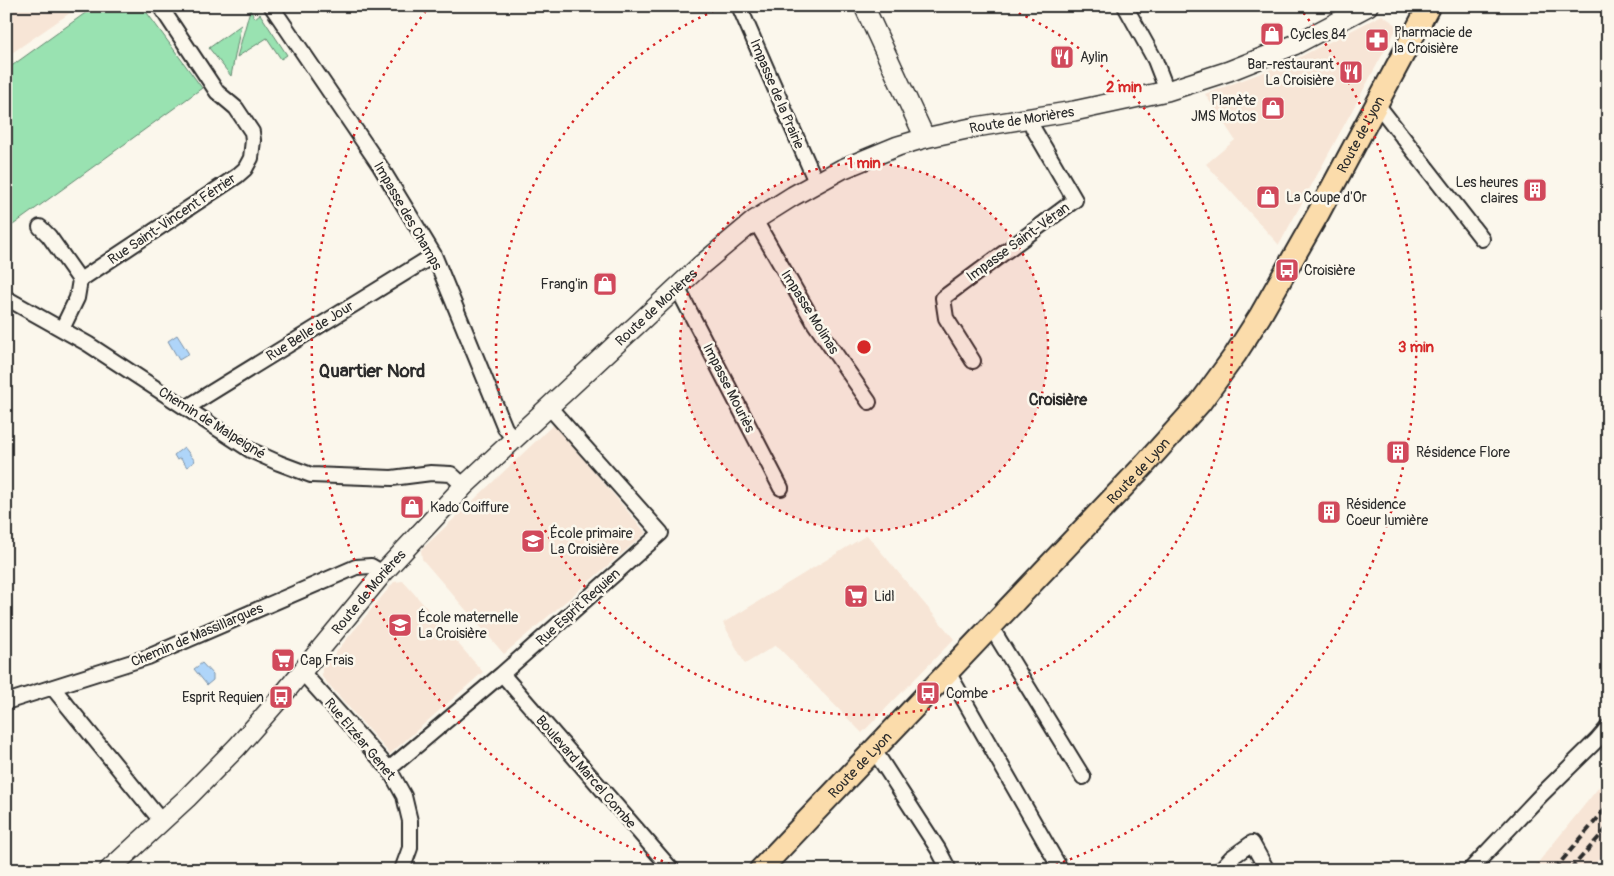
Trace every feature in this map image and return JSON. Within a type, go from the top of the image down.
[{"type":"main road","points":[[864,6],[925,138]]},
{"type":"main road","name":"Route de Morières","points":[[109,870],[187,798],[237,747],[302,672],[383,573],[464,486],[678,289],[700,266],[755,220],[816,182],[898,146],[925,138],[1084,109],[1167,91],[1229,71],[1272,54],[1319,33],[1368,6]]},
{"type":"main road","name":"Route de Lyon","points":[[760,870],[1162,446],[1200,403],[1250,331],[1287,270],[1377,104],[1425,7]]},
{"type":"street","name":"Rue Saint-Vincent Férrier","points":[[80,280],[237,176],[245,169],[251,158],[252,132],[236,108],[217,92],[160,6]]},
{"type":"street","name":"Impasse de la Prairie","points":[[739,6],[816,182]]},
{"type":"street","points":[[1125,6],[1155,60],[1167,91]]},
{"type":"street","name":"Impasse des Champs","points":[[272,7],[380,166],[434,255],[505,428],[515,440]]},
{"type":"street","points":[[1377,104],[1482,238]]},
{"type":"street","name":"Impasse Saint-Véran","points":[[974,361],[946,318],[943,298],[1075,200],[1033,128],[1030,118]]},
{"type":"street","name":"Impasse Molinas","points":[[755,220],[815,324],[869,402]]},
{"type":"street","points":[[40,227],[49,236],[80,280],[77,298],[62,329]]},
{"type":"street","name":"Rue Belle de Jour","points":[[186,408],[434,255]]},
{"type":"street","name":"Impasse Mouriès","points":[[678,289],[780,488]]},
{"type":"street","name":"Chemin de Malpeigné","points":[[6,298],[88,344],[250,450],[279,464],[311,475],[392,478],[431,473],[451,474],[464,486]]},
{"type":"street","name":"Rue Esprit Requien","points":[[389,769],[502,674],[661,533],[550,408]]},
{"type":"street","name":"Chemin de Massillargues","points":[[6,702],[148,657],[356,567],[372,566],[383,573]]},
{"type":"street","points":[[991,626],[1083,777]]},
{"type":"street","name":"Rue Elzéar Genet","points":[[302,672],[389,769],[404,796],[410,821],[410,848],[402,870]]},
{"type":"street","points":[[948,672],[1057,868]]},
{"type":"street","name":"Boulevard Marcel Combe","points":[[502,674],[672,870]]},
{"type":"street","points":[[52,688],[162,822]]},
{"type":"street","points":[[1470,870],[1608,727]]},
{"type":"street","points":[[874,750],[938,849],[949,870]]},
{"type":"street","points":[[1220,870],[1231,858],[1252,844],[1267,870]]},
{"type":"shaded area","points":[[6,6],[80,6],[6,57]]},
{"type":"shaded area","points":[[1382,15],[1398,26],[1279,245],[1206,164],[1235,140],[1205,94],[1288,63]]},
{"type":"shaded area","name":"École primaire La Croisière","points":[[554,424],[646,533],[504,654],[422,559],[421,550]]},
{"type":"shaded area","points":[[867,535],[954,639],[862,733],[776,645],[745,664],[723,623]]},
{"type":"shaded area","name":"École maternelle La Croisière","points":[[403,581],[483,672],[390,754],[322,677],[322,669],[394,582]]},
{"type":"shaded area","points":[[1608,776],[1608,847],[1590,870],[1532,870]]},
{"type":"green space","points":[[95,6],[142,6],[202,88],[6,230],[6,70]]},
{"type":"green space","points":[[250,10],[255,18],[260,14],[287,55],[281,59],[267,38],[237,57]]},
{"type":"green space","points":[[241,25],[231,76],[209,48]]},
{"type":"water","points":[[177,335],[189,354],[179,360],[168,341]]},
{"type":"water","points":[[184,447],[195,461],[187,467],[180,458],[177,460],[174,455]]},
{"type":"water","points":[[202,663],[213,675],[213,680],[207,685],[194,669]]},
{"type":"railway","points":[[1554,870],[1608,806]]},
{"type":"railway","points":[[1570,870],[1608,827]]},
{"type":"place","name":"Cycles 84","points":[[1272,34]]},
{"type":"place","name":"Pharmacie de la Croisière","points":[[1377,40]]},
{"type":"place","name":"Aylin","points":[[1062,57]]},
{"type":"place","name":"Bar-restaurant La Croisière","points":[[1351,72]]},
{"type":"place","name":"Planète JMS Motos","points":[[1273,108]]},
{"type":"place","name":"Les heures claires","points":[[1535,190]]},
{"type":"place","name":"La Coupe d'Or","points":[[1268,197]]},
{"type":"place","name":"Croisière","points":[[1287,270]]},
{"type":"place","name":"Frang'in","points":[[605,284]]},
{"type":"place","name":"Résidence Flore","points":[[1398,452]]},
{"type":"place","name":"Kado Coiffure","points":[[412,507]]},
{"type":"place","name":"Résidence Coeur lumière","points":[[1329,512]]},
{"type":"place","name":"École primaire La Croisière","points":[[533,541]]},
{"type":"place","name":"Lidl","points":[[856,596]]},
{"type":"place","name":"École maternelle La Croisière","points":[[400,625]]},
{"type":"place","name":"Cap Frais","points":[[283,660]]},
{"type":"place","name":"Combe","points":[[928,693]]},
{"type":"place","name":"Esprit Requien","points":[[281,697]]},
{"type":"district","name":"Quartier Nord","points":[[372,371]]},
{"type":"district","name":"Croisière","points":[[1058,400]]}]
